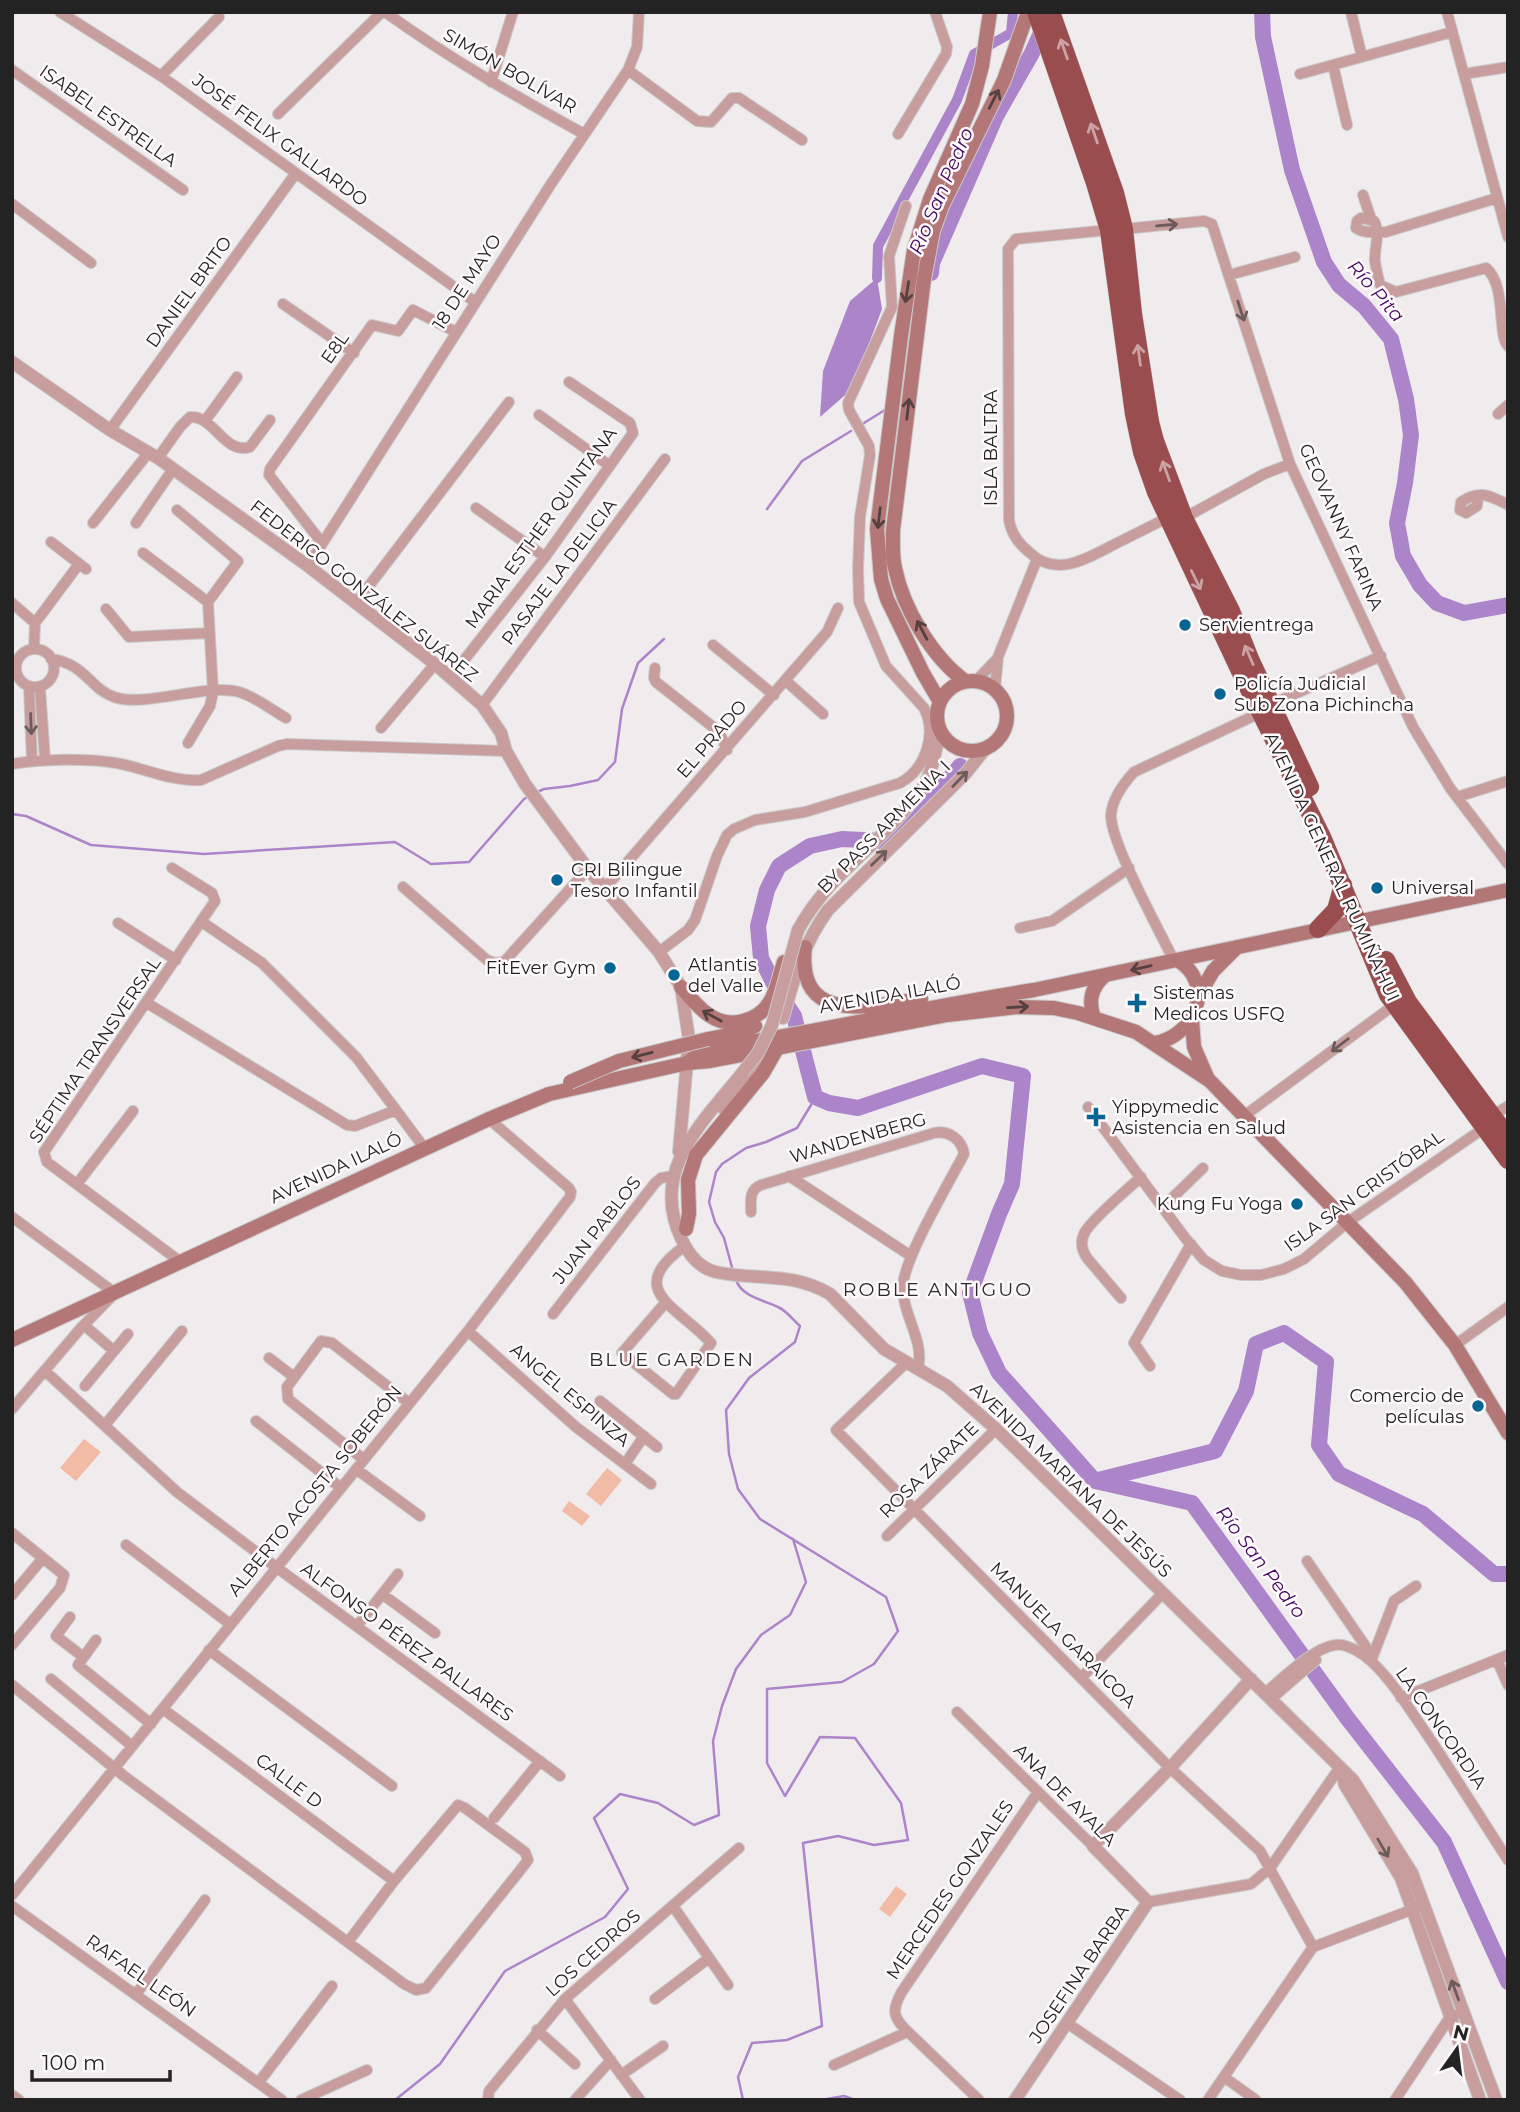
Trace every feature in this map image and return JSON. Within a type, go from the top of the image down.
[{"type":"highway","points":[[1036,12],[1115,193],[1118,300],[1126,371],[1137,430],[1149,472],[1175,518]]},
{"type":"highway","points":[[1051,12],[1070,88]]},
{"type":"highway","points":[[1116,229],[1150,422],[1175,518]]},
{"type":"highway","name":"AVENIDA GENERAL RUMIÑAHUI","points":[[1175,518],[1363,919],[1391,973],[1488,1122],[1508,1160]]},
{"type":"highway","name":"AVENIDA GENERAL RUMIÑAHUI","points":[[1266,708],[1296,784],[1343,885],[1363,919],[1381,978],[1394,1004],[1488,1122],[1508,1137]]},
{"type":"highway","points":[[1318,929],[1336,910],[1343,885]]},
{"type":"main road","points":[[971,681],[953,687],[940,702],[937,716],[940,730],[946,739],[964,750],[985,749],[1002,736],[1008,716],[1002,696],[995,689],[948,669],[934,652],[909,607],[895,568],[893,530],[924,279],[933,231],[942,206],[1012,62],[1028,12]]},
{"type":"main road","points":[[940,702],[887,599],[881,579],[877,529],[902,324],[914,250],[930,199],[972,104],[982,66],[989,19]]},
{"type":"main road","points":[[1508,890],[1104,976],[1093,992],[1091,1005],[1094,1018],[1136,1032],[1210,1081],[1348,1222],[1405,1282],[1455,1345],[1508,1433]]},
{"type":"main road","points":[[681,987],[704,1013],[715,1019],[737,1023],[752,1019],[766,1009],[772,1000],[784,961],[798,930]]},
{"type":"main road","points":[[1210,1081],[1194,1047],[1192,1020],[1198,998],[1213,971],[1237,946]]},
{"type":"main road","points":[[805,947],[803,968],[816,995],[826,1002],[842,1007],[959,995],[1008,995]]},
{"type":"main road","points":[[1176,960],[1193,975],[1198,998]]},
{"type":"main road","name":"AVENIDA ILALÓ","points":[[12,1340],[182,1263],[291,1209],[549,1094],[687,1063],[710,1061],[830,1032],[1104,976]]},
{"type":"main road","points":[[549,1094],[619,1061],[745,1031],[764,1020],[779,1004]]},
{"type":"main road","name":"AVENIDA ILALÓ","points":[[830,1032],[1017,1007],[1054,1008],[1094,1018]]},
{"type":"main road","points":[[1156,1043],[1176,1035],[1192,1020]]},
{"type":"main road","points":[[686,1229],[688,1180],[696,1155],[763,1073],[783,1042]]},
{"type":"street","name":"JOSÉ FELIX GALLARDO","points":[[60,12],[161,76],[475,302]]},
{"type":"street","points":[[278,114],[384,12]]},
{"type":"street","name":"SIMÓN BOLÍVAR","points":[[384,12],[430,45],[584,134]]},
{"type":"street","points":[[491,82],[513,12]]},
{"type":"street","name":"18 DE MAYO","points":[[308,566],[475,302],[628,70],[636,47],[639,12]]},
{"type":"street","points":[[898,134],[946,54],[947,47],[935,12]]},
{"type":"street","points":[[1351,12],[1362,57]]},
{"type":"street","points":[[1447,12],[1507,230]]},
{"type":"street","points":[[161,76],[219,17]]},
{"type":"street","points":[[1300,74],[1452,32]]},
{"type":"street","points":[[1333,65],[1347,125]]},
{"type":"street","points":[[1464,74],[1508,67]]},
{"type":"street","name":"ISABEL ESTRELLA","points":[[12,70],[183,191]]},
{"type":"street","points":[[628,70],[697,121],[711,122],[732,98],[739,98],[802,140]]},
{"type":"street","name":"DANIEL BRITO","points":[[110,430],[296,173]]},
{"type":"street","points":[[1363,195],[1371,219],[1377,224],[1375,264],[1380,285],[1396,292],[1486,268],[1491,273],[1502,308],[1503,340],[1508,346]]},
{"type":"street","points":[[1371,219],[1361,218],[1357,221],[1356,228],[1360,232],[1386,232],[1497,198]]},
{"type":"street","points":[[12,204],[91,263]]},
{"type":"street","points":[[659,952],[695,920],[717,856],[727,835],[734,829],[755,820],[805,813],[900,783],[910,778],[916,770],[929,744],[930,726],[924,708],[886,666],[859,602],[860,517],[870,455],[869,446],[848,403],[892,307],[889,256],[906,205]]},
{"type":"street","name":"GEOVANNY FARINA","points":[[1007,258],[1008,249],[1014,239],[1204,221],[1211,223],[1290,464],[1413,727],[1457,797],[1508,864]]},
{"type":"street","points":[[1229,275],[1294,257]]},
{"type":"street","name":"ISLA BALTRA","points":[[1007,258],[1009,520],[1017,539],[1037,559]]},
{"type":"street","points":[[283,304],[354,353]]},
{"type":"street","name":"E8L","points":[[322,543],[270,475],[270,469],[372,326],[398,331],[413,310],[456,332]]},
{"type":"street","name":"FEDERICO GONZÁLEZ SUÁREZ","points":[[12,362],[110,430],[154,455],[308,566],[435,664],[482,705],[501,733],[506,751],[525,784],[588,869],[659,952],[681,987],[689,1028],[687,1063]]},
{"type":"street","points":[[205,421],[237,377]]},
{"type":"street","name":"MARIA ESTHER QUINTANA","points":[[450,678],[545,556],[633,433],[630,423],[569,382]]},
{"type":"street","points":[[356,603],[509,402]]},
{"type":"street","points":[[1498,414],[1508,405]]},
{"type":"street","points":[[540,415],[610,466]]},
{"type":"street","points":[[93,523],[186,419],[197,417],[205,421],[239,449],[250,447],[270,420]]},
{"type":"street","name":"PASAJE LA DELICIA","points":[[482,705],[665,459]]},
{"type":"street","points":[[995,689],[998,657],[1037,559],[1056,566],[1078,563],[1290,464]]},
{"type":"street","points":[[136,523],[173,469]]},
{"type":"street","points":[[1478,496],[1489,494],[1508,505]]},
{"type":"street","points":[[476,508],[545,556]]},
{"type":"street","points":[[177,510],[238,561],[208,601],[213,692],[210,706],[188,743]]},
{"type":"street","points":[[35,688],[24,685],[18,677],[20,656],[35,623],[83,566],[51,542]]},
{"type":"street","points":[[143,552],[208,601]]},
{"type":"street","points":[[12,603],[35,623]]},
{"type":"street","name":"EL PRADO","points":[[605,888],[827,632],[838,608]]},
{"type":"street","points":[[106,609],[129,637],[209,633]]},
{"type":"street","points":[[713,645],[774,695]]},
{"type":"street","points":[[20,656],[44,650],[51,659],[52,676],[35,688]]},
{"type":"street","points":[[1176,960],[1120,848],[1111,814],[1124,783],[1134,772],[1381,656]]},
{"type":"street","points":[[971,681],[998,657]]},
{"type":"street","points":[[51,659],[73,664],[114,697],[132,699],[239,692],[286,718]]},
{"type":"street","points":[[380,728],[435,664]]},
{"type":"street","points":[[655,668],[656,682],[713,727],[724,741],[727,750]]},
{"type":"street","points":[[786,681],[823,714]]},
{"type":"street","points":[[35,688],[45,760]]},
{"type":"street","points":[[32,761],[35,688]]},
{"type":"street","name":"BY PASS ARMENIA I","points":[[704,1267],[697,1263],[685,1246],[672,1209],[673,1176],[678,1160],[765,1041],[779,1004],[798,930],[814,903],[917,797],[930,770],[940,730]]},
{"type":"street","points":[[12,764],[45,760],[115,762],[188,781],[201,780],[287,744],[506,751]]},
{"type":"street","name":"BY PASS ARMENIA I","points":[[704,1267],[692,1247],[682,1206],[683,1184],[694,1138],[750,1077],[773,1042],[805,947],[819,923],[839,897],[966,773],[985,749]]},
{"type":"street","points":[[1457,797],[1508,782]]},
{"type":"street","name":"SÉPTIMA TRANSVERSAL","points":[[172,868],[215,897],[215,901],[44,1153],[47,1161],[182,1263]]},
{"type":"street","points":[[1020,928],[1052,921],[1129,868]]},
{"type":"street","points":[[403,887],[487,960],[495,963],[504,962],[588,869]]},
{"type":"street","points":[[202,922],[262,963],[356,1056],[425,1149]]},
{"type":"street","points":[[118,923],[176,960]]},
{"type":"street","points":[[147,1003],[347,1125],[355,1126],[396,1111]]},
{"type":"street","points":[[1244,1116],[1394,1004]]},
{"type":"street","points":[[678,1160],[687,1063]]},
{"type":"street","name":"ISLA SAN CRISTÓBAL","points":[[1191,1244],[1204,1260],[1222,1271],[1261,1275],[1283,1269],[1304,1259],[1348,1222],[1508,1106]]},
{"type":"street","points":[[1088,1107],[1191,1244],[1134,1343],[1150,1366]]},
{"type":"street","points":[[77,1184],[133,1111]]},
{"type":"street","name":"ALBERTO ACOSTA SOBERÓN","points":[[12,1895],[468,1331],[570,1197],[571,1192],[489,1119]]},
{"type":"street","name":"WANDENBERG","points":[[751,1212],[753,1190],[789,1176],[941,1131],[954,1137],[964,1154],[911,1256],[903,1287],[921,1356],[918,1369]]},
{"type":"street","points":[[1163,1207],[1203,1168]]},
{"type":"street","name":"JUAN PABLOS","points":[[553,1314],[655,1183],[661,1178],[673,1176]]},
{"type":"street","points":[[789,1176],[911,1256]]},
{"type":"street","points":[[1121,1298],[1087,1258],[1082,1250],[1082,1242],[1090,1226],[1141,1177]]},
{"type":"street","points":[[12,1217],[116,1293],[82,1327],[12,1409]]},
{"type":"street","points":[[666,1302],[622,1353],[676,1394],[710,1343],[666,1302],[657,1290],[658,1271],[685,1246]]},
{"type":"street","name":"AVENIDA MARIANA DE JESÚS","points":[[704,1267],[718,1272],[809,1283],[830,1294],[878,1343],[947,1387],[996,1429],[1353,1780],[1393,1839],[1412,1873],[1457,2015],[1480,2100]]},
{"type":"street","points":[[1455,1345],[1508,1307]]},
{"type":"street","points":[[65,1316],[114,1351]]},
{"type":"street","points":[[105,1425],[182,1331]]},
{"type":"street","name":"ANGEL ESPINZA","points":[[468,1331],[576,1427],[651,1484]]},
{"type":"street","points":[[85,1386],[128,1334]]},
{"type":"street","points":[[363,1459],[288,1399],[287,1387],[321,1341],[332,1343],[410,1403]]},
{"type":"street","points":[[269,1358],[294,1377]]},
{"type":"street","name":"MANUELA GARAICOA","points":[[906,1363],[836,1430],[1170,1768],[1261,1851],[1313,1947]]},
{"type":"street","name":"ALFONSO PÉREZ PALLARES","points":[[45,1371],[177,1492],[560,1776]]},
{"type":"street","points":[[600,1401],[657,1447]]},
{"type":"street","points":[[256,1420],[341,1488]]},
{"type":"street","name":"ROSA ZÁRATE","points":[[887,1536],[996,1429]]},
{"type":"street","points":[[625,1464],[644,1436]]},
{"type":"street","points":[[356,1469],[420,1516]]},
{"type":"street","points":[[12,1533],[64,1575],[62,1585],[12,1645]]},
{"type":"street","points":[[126,1545],[230,1625]]},
{"type":"street","points":[[12,1595],[43,1558]]},
{"type":"street","name":"LA CONCORDIA","points":[[1307,1561],[1366,1647],[1369,1660],[1401,1698],[1508,1860]]},
{"type":"street","points":[[357,1626],[398,1574]]},
{"type":"street","points":[[1268,1696],[1325,1648],[1339,1645],[1369,1660],[1394,1601],[1416,1586]]},
{"type":"street","points":[[1081,1678],[1163,1593]]},
{"type":"street","points":[[382,1594],[435,1633]]},
{"type":"street","points":[[70,1617],[57,1636],[82,1656]]},
{"type":"street","points":[[96,1640],[78,1665],[150,1724]]},
{"type":"street","points":[[209,1650],[392,1786]]},
{"type":"street","points":[[1401,1698],[1502,1658],[1508,1685]]},
{"type":"street","points":[[51,1679],[132,1746]]},
{"type":"street","points":[[1093,1846],[1170,1768],[1251,1679]]},
{"type":"street","points":[[12,1685],[114,1767],[404,1984],[416,1990],[426,1988],[528,1860],[525,1852],[458,1805],[394,1881],[348,1942]]},
{"type":"street","name":"CALLE D","points":[[163,1709],[394,1881]]},
{"type":"street","name":"ANA DE AYALA","points":[[957,1712],[1148,1902]]},
{"type":"street","points":[[494,1818],[540,1762]]},
{"type":"street","name":"AVENIDA MARIANA DE JESÚS","points":[[1340,1767],[1345,1785],[1401,1878],[1411,1909],[1496,2100]]},
{"type":"street","name":"JOSEFINA BARBA","points":[[1015,2100],[1148,1902],[1251,1884],[1270,1868],[1340,1767]]},
{"type":"street","name":"MERCEDES GONZALES","points":[[979,2100],[907,2032],[894,2013],[894,2006],[1038,1792]]},
{"type":"street","name":"LOS CEDROS","points":[[488,2100],[489,2091],[565,1999],[739,1848]]},
{"type":"street","points":[[136,1993],[205,1900]]},
{"type":"street","points":[[1208,2100],[1313,1947],[1424,1905]]},
{"type":"street","name":"RAFAEL LEÓN","points":[[12,1906],[282,2100]]},
{"type":"street","points":[[673,1906],[728,1985]]},
{"type":"street","points":[[655,1998],[709,1958]]},
{"type":"street","points":[[259,2082],[332,1986]]},
{"type":"street","points":[[565,1999],[640,2100]]},
{"type":"street","points":[[1395,2100],[1457,2015]]},
{"type":"street","points":[[1068,2023],[1180,2100]]},
{"type":"street","points":[[537,2030],[575,2064]]},
{"type":"street","points":[[834,2065],[907,2032]]},
{"type":"street","points":[[621,2075],[663,2046]]},
{"type":"street","points":[[575,2100],[611,2060]]},
{"type":"street","points":[[302,2100],[367,2070]]},
{"type":"street","points":[[1224,2077],[1256,2100]]},
{"type":"street","points":[[12,2095],[19,2100]]},
{"type":"shaded area","points":[[877,278],[882,309],[852,389],[820,417],[823,371],[850,301]]},
{"type":"shaded area","points":[[84,1439],[101,1452],[76,1481],[60,1468]]},
{"type":"shaded area","points":[[607,1468],[622,1480],[601,1506],[586,1494]]},
{"type":"shaded area","points":[[569,1501],[590,1516],[582,1526],[562,1511]]},
{"type":"shaded area","points":[[896,1886],[907,1894],[890,1917],[879,1909]]},
{"type":"waterway","points":[[877,278],[878,246],[957,100],[974,54],[1011,33],[1013,12]]},
{"type":"waterway","name":"Río Pita","points":[[1262,12],[1263,37],[1292,170],[1324,262],[1339,285],[1364,306],[1391,339],[1406,399],[1411,435],[1397,523],[1403,556],[1420,585],[1437,603],[1464,613],[1508,605]]},
{"type":"waterway","name":"Río San Pedro","points":[[931,273],[932,263],[996,116],[1032,53],[1045,24]]},
{"type":"waterway","points":[[864,423],[888,408]]},
{"type":"waterway","points":[[767,509],[802,461],[851,431]]},
{"type":"waterway","points":[[535,793],[598,780],[615,762],[622,709],[638,663],[664,639]]},
{"type":"waterway","name":"Río San Pedro","points":[[960,766],[919,815],[884,841],[842,839],[810,846],[779,866],[767,890],[758,926],[761,958],[794,1016],[815,1097],[829,1103],[858,1108],[982,1066],[1023,1076],[1012,1184],[970,1293],[980,1333],[999,1373],[1095,1481],[1192,1503],[1348,1719],[1444,1842],[1508,1982]]},
{"type":"waterway","points":[[12,814],[26,816],[91,845],[204,854],[395,842],[431,864],[469,862],[529,796]]},
{"type":"waterway","points":[[733,1271],[724,1238],[715,1222],[709,1202],[716,1172],[722,1164],[746,1148],[797,1128],[811,1105]]},
{"type":"waterway","points":[[736,1280],[748,1294],[781,1309],[800,1326],[795,1342],[749,1378],[726,1410],[729,1454],[738,1489],[760,1519],[886,1597],[898,1631],[874,1664],[842,1682],[767,1689],[767,1763],[785,1796],[820,1737],[855,1738],[901,1803],[908,1840],[874,1845],[838,1836],[803,1843],[822,2026],[787,2040],[752,2043],[738,2077],[743,2100]]},
{"type":"waterway","points":[[1098,1480],[1215,1451],[1246,1391],[1256,1344],[1284,1333],[1326,1362],[1319,1445],[1339,1474],[1423,1514],[1494,1574],[1508,1574]]},
{"type":"waterway","points":[[395,2100],[440,2064],[505,1971],[605,1917],[628,1889],[594,1818],[620,1794],[658,1803],[694,1825],[719,1815],[713,1741],[722,1706],[736,1669],[761,1635],[790,1615],[806,1582],[793,1539]]},
{"type":"waterway","points":[[821,2100],[844,2096],[855,2100]]},
{"type":"place","name":"Servientrega","points":[[1185,625]]},
{"type":"place","name":"Policía Judicial Sub Zona Pichincha","points":[[1220,694]]},
{"type":"place","name":"CRI Bilingue Tesoro Infantil","points":[[557,880]]},
{"type":"place","name":"Universal","points":[[1377,888]]},
{"type":"place","name":"FitEver Gym","points":[[610,968]]},
{"type":"place","name":"Atlantis del Valle","points":[[674,975]]},
{"type":"place","name":"Sistemas Medicos USFQ","points":[[1137,1003]]},
{"type":"place","name":"Yippymedic Asistencia en Salud","points":[[1096,1117]]},
{"type":"place","name":"Kung Fu Yoga","points":[[1297,1204]]},
{"type":"place","name":"Comercio de películas","points":[[1478,1406]]},
{"type":"district","name":"ROBLE ANTIGUO","points":[[938,1289]]},
{"type":"district","name":"BLUE GARDEN","points":[[672,1359]]}]
